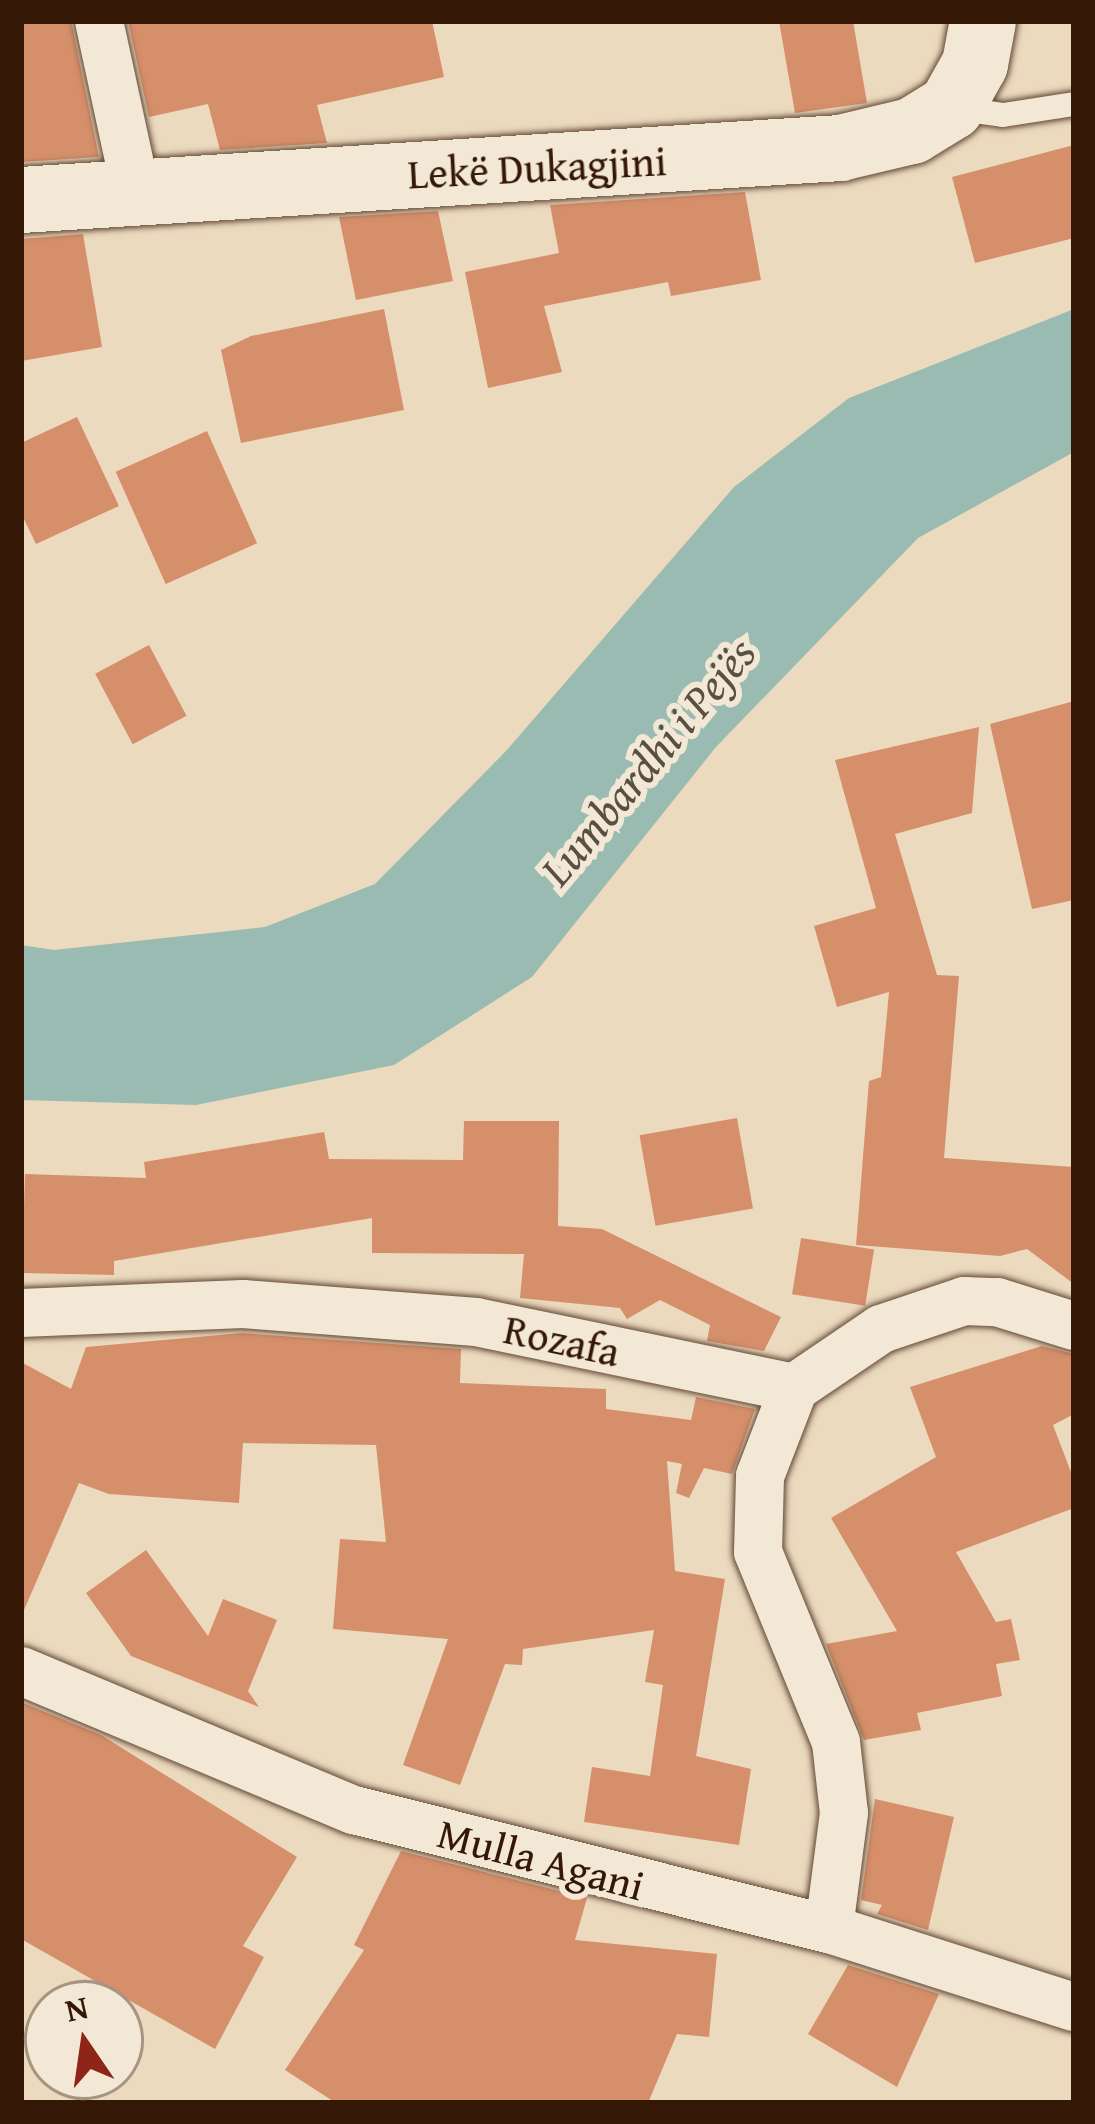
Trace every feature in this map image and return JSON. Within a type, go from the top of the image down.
[{"type":"street","points":[[99,21],[135,187]]},
{"type":"street","points":[[951,107],[975,64],[983,21]]},
{"type":"street","name":"Lekë Dukagjini","points":[[21,200],[135,187],[840,148],[912,131],[951,107]]},
{"type":"street","points":[[829,1929],[844,1813],[836,1742],[758,1552],[760,1476],[794,1388],[880,1329],[964,1301],[997,1302],[1074,1325]]},
{"type":"street","name":"Rozafa","points":[[21,1313],[243,1304],[476,1322],[794,1388]]},
{"type":"street","name":"Mulla Agani","points":[[21,1671],[354,1810],[829,1929],[1074,2007]]},
{"type":"lane","points":[[951,107],[1003,115],[1074,104]]},
{"type":"water","name":"Lumbardhi i Pejës","points":[[1074,309],[1074,452],[918,538],[716,747],[532,977],[394,1065],[196,1105],[21,1100],[21,945],[54,950],[265,927],[375,884],[506,751],[734,487],[849,398]]},
{"type":"building","points":[[21,21],[71,21],[99,157],[22,162]]},
{"type":"building","points":[[128,21],[432,21],[444,77],[317,105],[327,143],[220,150],[208,104],[149,117]]},
{"type":"building","points":[[779,21],[853,21],[867,103],[795,113]]},
{"type":"building","points":[[1074,145],[1074,238],[975,263],[952,177]]},
{"type":"building","points":[[745,192],[761,280],[671,296],[668,282],[544,306],[562,372],[488,388],[465,272],[559,253],[550,205]]},
{"type":"building","points":[[438,211],[453,281],[356,300],[339,217]]},
{"type":"building","points":[[83,234],[102,347],[21,361],[21,239]]},
{"type":"building","points":[[384,309],[404,410],[241,443],[221,350],[251,336]]},
{"type":"building","points":[[77,417],[119,506],[36,544],[21,513],[21,443]]},
{"type":"building","points":[[207,431],[257,543],[166,584],[116,472]]},
{"type":"building","points":[[149,645],[187,716],[133,744],[95,674]]},
{"type":"building","points":[[1074,701],[1074,900],[1032,909],[990,724]]},
{"type":"building","points":[[979,727],[972,813],[895,834],[937,975],[959,976],[944,1158],[1074,1167],[1074,1284],[1027,1249],[1000,1256],[856,1245],[869,1081],[881,1077],[889,992],[837,1007],[814,926],[876,908],[835,760]]},
{"type":"building","points":[[737,1118],[753,1209],[655,1226],[640,1135]]},
{"type":"building","points":[[464,1121],[559,1121],[558,1226],[602,1229],[781,1317],[764,1351],[707,1341],[710,1325],[660,1300],[627,1319],[620,1308],[520,1298],[524,1254],[372,1253],[372,1218],[114,1261],[114,1275],[22,1273],[25,1174],[146,1178],[144,1162],[324,1132],[329,1159],[463,1160]]},
{"type":"building","points":[[801,1238],[874,1250],[865,1306],[792,1294]]},
{"type":"building","points":[[242,1333],[461,1349],[460,1383],[606,1389],[606,1409],[691,1420],[696,1397],[755,1409],[732,1474],[704,1468],[689,1498],[676,1493],[682,1464],[667,1461],[675,1571],[725,1579],[696,1756],[751,1769],[739,1845],[584,1822],[592,1767],[650,1776],[663,1685],[645,1682],[654,1630],[523,1649],[522,1665],[505,1664],[460,1785],[403,1765],[448,1639],[333,1629],[340,1539],[386,1542],[376,1445],[243,1443],[239,1503],[109,1494],[79,1483],[21,1617],[21,1362],[71,1389],[86,1347]]},
{"type":"building","points":[[1042,1346],[1074,1354],[1074,1414],[1053,1425],[1074,1480],[1074,1508],[956,1552],[996,1622],[1011,1619],[1020,1660],[996,1664],[1002,1696],[917,1713],[921,1730],[864,1740],[826,1644],[897,1631],[831,1518],[936,1457],[910,1387]]},
{"type":"building","points":[[146,1550],[208,1636],[223,1599],[277,1620],[248,1691],[259,1707],[131,1656],[86,1593]]},
{"type":"building","points":[[21,1702],[101,1735],[297,1857],[243,1946],[264,1957],[215,2049],[144,2009],[144,1980],[93,1980],[21,1939]]},
{"type":"building","points":[[875,1799],[954,1817],[928,1930],[877,1914],[882,1905],[861,1900]]},
{"type":"building","points":[[401,1851],[587,1898],[575,1940],[717,1954],[709,2037],[677,2034],[648,2103],[336,2103],[285,2070],[364,1950],[354,1945]]},
{"type":"building","points":[[848,1965],[939,1994],[897,2087],[808,2034]]}]
